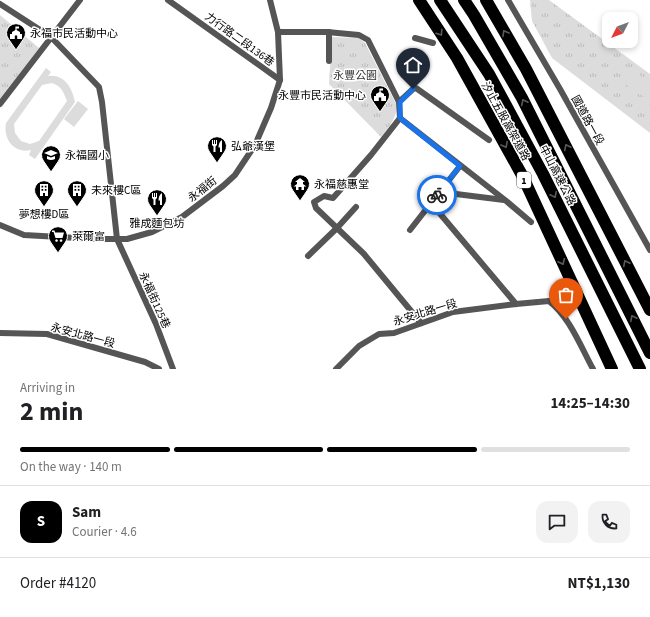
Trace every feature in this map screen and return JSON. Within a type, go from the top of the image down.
[{"type":"highway","name":"汐止五股高架道路","points":[[419,0],[457,58],[523,176],[612,369]]},
{"type":"highway","name":"中山高速公路","points":[[440,0],[489,74],[543,174],[640,369]]},
{"type":"highway","name":"中山高速公路","points":[[464,0],[522,98],[650,353]]},
{"type":"highway","points":[[486,0],[526,69],[650,310]]},
{"type":"street","points":[[0,104],[80,0]]},
{"type":"street","name":"力行路二段136巷","points":[[168,0],[280,80]]},
{"type":"street","name":"永福街","points":[[0,225],[24,235],[95,239],[127,239],[152,232],[182,217],[235,175],[255,145],[272,108],[280,80],[278,32],[270,0]]},
{"type":"street","name":"國道路一段","points":[[508,0],[560,89],[650,250]]},
{"type":"street","name":"永福街125巷","points":[[0,4],[51,37],[99,87],[102,102],[116,239],[156,324],[172,369]]},
{"type":"street","points":[[278,32],[329,32],[358,35],[368,40],[400,102],[400,118],[371,155],[333,198],[324,196],[314,202],[316,208],[364,254],[421,323]]},
{"type":"street","points":[[329,32],[329,61]]},
{"type":"street","points":[[415,38],[433,43]]},
{"type":"street","points":[[400,102],[413,89],[416,88],[489,140]]},
{"type":"street","points":[[400,118],[532,222]]},
{"type":"street","points":[[410,230],[460,166]]},
{"type":"street","points":[[440,192],[505,200]]},
{"type":"street","points":[[431,203],[516,304]]},
{"type":"street","points":[[308,256],[356,207]]},
{"type":"street","name":"永安北路一段","points":[[336,369],[359,346],[379,334],[394,332],[453,312],[549,301],[566,319],[592,369]]},
{"type":"street","name":"永安北路一段","points":[[0,333],[47,334],[144,362],[159,369]]},
{"type":"green space","points":[[530,0],[549,0],[602,39],[602,48],[615,48],[650,74],[650,133],[552,58],[532,21]]},
{"type":"green space","points":[[0,15],[39,48],[0,99]]},
{"type":"green space","name":"永豐公園","points":[[332,37],[359,38],[365,43],[397,106],[394,119],[381,137],[329,84]]},
{"type":"green space","points":[[46,68],[51,72],[48,76],[63,79],[72,91],[75,102],[35,159],[29,155],[31,150],[20,150],[11,144],[6,135],[6,123]],"holes":[[[52,83],[62,90],[67,101],[39,141],[30,144],[21,141],[15,133],[14,124],[42,85]]]},
{"type":"green space","points":[[630,69],[650,82],[650,101],[622,82]]},
{"type":"green space","points":[[78,101],[88,109],[74,127],[64,119]]},
{"type":"way so far","points":[[437,195],[431,203],[516,304],[549,301],[566,319]]},
{"type":"place","name":"永福市民活動中心","points":[[16,50]]},
{"type":"place","name":"永豐市民活動中心","points":[[380,112]]},
{"type":"place","name":"弘爺漢堡","points":[[217,163]]},
{"type":"place","name":"永福國小","points":[[51,172]]},
{"type":"place","name":"永福慈惠堂","points":[[300,201]]},
{"type":"place","name":"夢想樓D區","points":[[44,207]]},
{"type":"place","name":"未來樓C區","points":[[77,207]]},
{"type":"place","name":"雅成麵包坊","points":[[157,216]]},
{"type":"place","name":"萊爾富","points":[[58,253]]},
{"type":"route","points":[[413,89],[400,102],[400,118],[460,166],[437,195]]}]
